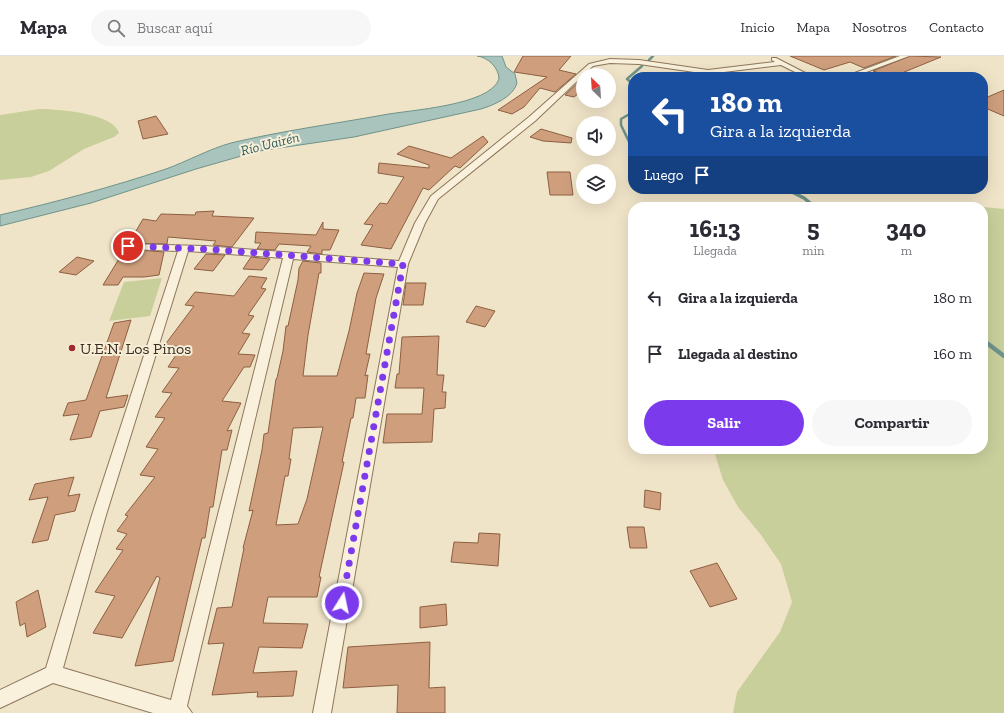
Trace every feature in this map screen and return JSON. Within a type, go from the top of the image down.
[{"type":"street","points":[[769,56],[800,72]]},
{"type":"street","points":[[861,72],[906,56]]},
{"type":"street","points":[[591,57],[591,65]]},
{"type":"street","points":[[322,713],[403,264],[423,218],[434,198],[443,189],[527,123],[591,65],[610,61],[639,62],[708,72],[781,63]]},
{"type":"street","points":[[128,246],[184,248],[403,264]]},
{"type":"street","points":[[53,674],[112,472],[184,248]]},
{"type":"street","points":[[0,699],[53,674],[180,712],[289,255]]},
{"type":"green space","points":[[39,109],[70,111],[96,117],[115,126],[119,133],[114,137],[84,149],[49,171],[31,177],[0,180],[0,115]]},
{"type":"green space","points":[[988,207],[1004,209],[1004,713],[733,713],[737,692],[780,632],[792,602],[781,564],[761,535],[738,507],[723,480],[715,454],[988,454]]},
{"type":"green space","points":[[162,278],[150,316],[109,321],[124,282]]},
{"type":"water","name":"Río Uairén","points":[[477,56],[502,56],[506,67],[515,74],[517,83],[512,92],[502,100],[481,109],[354,137],[259,151],[196,169],[91,203],[0,226],[0,215],[84,194],[146,176],[231,143],[288,131],[428,109],[465,101],[481,95],[492,88],[499,79],[499,75],[495,67],[485,58]]},
{"type":"building","points":[[523,56],[571,56],[559,70],[576,74],[555,92],[540,88],[524,107],[512,114],[498,110],[547,77],[514,72]]},
{"type":"building","points":[[790,56],[896,56],[864,68],[850,62],[824,70]]},
{"type":"building","points":[[910,56],[941,57],[904,72],[873,71]]},
{"type":"building","points":[[576,85],[576,95],[574,97],[565,95]]},
{"type":"building","points":[[1004,90],[1004,116],[988,109],[988,97]]},
{"type":"building","points":[[156,116],[168,134],[143,139],[138,121]]},
{"type":"building","points":[[541,129],[572,138],[571,143],[543,141],[530,137]]},
{"type":"building","points":[[483,136],[488,142],[460,168],[455,166],[429,190],[423,188],[391,249],[361,245],[373,225],[364,224],[380,203],[387,204],[404,177],[378,173],[379,163],[429,168],[429,165],[397,154],[409,146],[451,158]]},
{"type":"building","points":[[547,172],[570,172],[573,195],[550,195]]},
{"type":"building","points":[[214,211],[212,216],[254,218],[232,247],[213,245],[216,241],[168,237],[167,244],[129,243],[143,219],[156,221],[161,214],[195,215],[196,212]]},
{"type":"building","points":[[323,222],[323,229],[339,230],[330,250],[322,250],[322,254],[307,252],[311,246],[279,244],[275,250],[257,249],[261,243],[255,243],[256,232],[316,235]]},
{"type":"building","points":[[125,249],[164,252],[159,275],[123,277],[118,285],[103,285]]},
{"type":"building","points":[[206,254],[225,255],[213,271],[194,269]]},
{"type":"building","points":[[77,257],[94,261],[76,275],[59,272]]},
{"type":"building","points":[[251,257],[270,259],[262,270],[243,269]]},
{"type":"building","points":[[303,261],[321,263],[321,273],[319,273],[308,335],[303,376],[337,376],[357,293],[364,273],[384,274],[376,298],[366,354],[370,354],[365,376],[368,375],[365,398],[356,398],[353,418],[351,418],[342,462],[344,462],[319,577],[321,577],[317,597],[268,597],[263,623],[308,624],[302,648],[259,647],[253,673],[297,671],[293,696],[257,697],[258,692],[212,695],[224,643],[208,644],[217,608],[232,607],[243,548],[253,510],[249,511],[264,434],[268,433],[276,379],[283,351],[286,326],[288,326],[298,280],[299,268]],"holes":[[[323,427],[307,499],[298,524],[276,525],[285,476],[288,476],[291,459],[289,459],[293,428]]]},
{"type":"building","points":[[249,276],[267,278],[261,288],[266,289],[248,315],[254,316],[242,333],[250,334],[238,354],[255,355],[250,367],[244,367],[222,401],[241,403],[227,431],[232,430],[227,450],[222,450],[213,507],[210,507],[205,538],[202,538],[173,661],[135,666],[160,578],[157,576],[122,638],[93,633],[115,596],[95,592],[123,550],[116,549],[127,534],[117,531],[128,516],[125,515],[155,477],[140,475],[158,449],[146,447],[165,418],[155,417],[172,393],[162,392],[179,368],[168,367],[182,346],[164,346],[194,306],[185,305],[195,292],[234,296]]},
{"type":"building","points":[[406,283],[426,283],[423,305],[403,305]]},
{"type":"building","points":[[476,306],[495,311],[485,327],[466,322]]},
{"type":"building","points":[[131,320],[106,398],[128,395],[124,407],[100,411],[91,437],[70,440],[79,414],[63,416],[68,403],[86,400],[114,323]]},
{"type":"building","points":[[439,336],[437,375],[444,375],[442,392],[446,392],[445,408],[434,409],[432,442],[383,443],[387,414],[422,414],[424,388],[395,388],[397,374],[399,374],[402,337]]},
{"type":"building","points":[[74,477],[68,496],[80,494],[75,511],[55,515],[48,540],[32,543],[48,497],[29,500],[35,484]]},
{"type":"building","points":[[645,490],[661,493],[660,510],[644,507]]},
{"type":"building","points":[[627,527],[644,527],[647,548],[630,548]]},
{"type":"building","points":[[479,533],[500,534],[498,566],[451,562],[454,542],[478,543]]},
{"type":"building","points":[[717,563],[737,599],[710,607],[690,571]]},
{"type":"building","points":[[38,590],[46,627],[27,637],[25,623],[20,626],[16,602]]},
{"type":"building","points":[[446,604],[447,625],[420,628],[420,607]]},
{"type":"building","points":[[430,642],[429,688],[445,687],[445,713],[397,713],[398,685],[343,688],[348,647]]},
{"type":"waterway","points":[[649,60],[653,56]]},
{"type":"waterway","points":[[635,72],[642,66]]},
{"type":"waterway","points":[[628,115],[621,119],[621,125],[628,140]]},
{"type":"waterway","points":[[796,194],[809,202]]},
{"type":"waterway","points":[[988,344],[1004,356]]},
{"type":"place","name":"U.E.N. Los Pinos","points":[[72,348]]},
{"type":"route","points":[[128,246],[205,249],[403,264],[342,603]]}]
